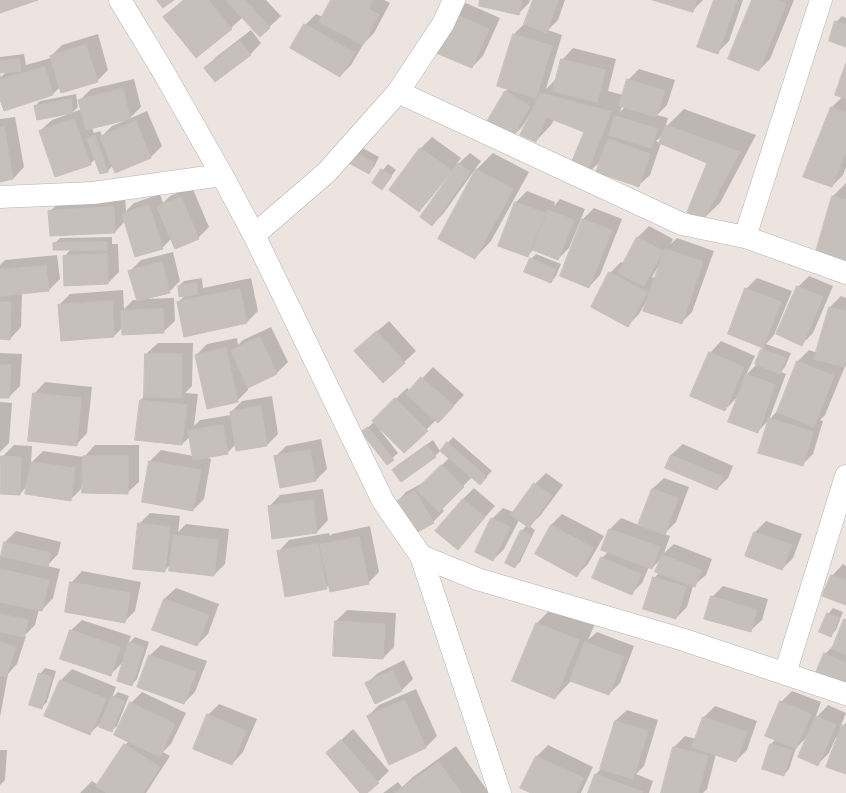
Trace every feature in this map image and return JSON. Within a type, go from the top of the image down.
[{"type":"street","points":[[120,0],[164,73],[254,235],[383,501],[421,556],[500,793]]},
{"type":"street","points":[[254,235],[327,172],[398,92],[443,24],[454,0]]},
{"type":"street","points":[[745,237],[821,0]]},
{"type":"street","points":[[398,92],[682,224],[745,237],[846,273]]},
{"type":"street","points":[[0,197],[93,193],[222,175]]},
{"type":"street","points":[[785,674],[846,476]]},
{"type":"street","points":[[421,556],[477,579],[681,639],[846,694]]},
{"type":"building","points":[[0,0],[38,0],[0,13]]},
{"type":"building","points":[[157,0],[174,0],[163,8]]},
{"type":"building","points":[[185,0],[208,0],[232,29],[196,58],[163,17]]},
{"type":"building","points":[[226,0],[245,0],[270,28],[260,37]]},
{"type":"building","points":[[331,0],[373,0],[369,9],[379,15],[363,45],[319,22]]},
{"type":"building","points":[[480,0],[522,0],[519,15],[479,6]]},
{"type":"building","points":[[533,0],[558,0],[547,33],[524,24]]},
{"type":"building","points":[[653,0],[697,0],[693,12]]},
{"type":"building","points":[[714,0],[737,0],[718,54],[697,47]]},
{"type":"building","points":[[752,0],[777,0],[786,4],[759,71],[728,59]]},
{"type":"building","points":[[454,14],[489,29],[472,68],[436,53]]},
{"type":"building","points":[[835,21],[846,25],[846,47],[829,41]]},
{"type":"building","points":[[304,24],[355,53],[340,77],[290,48]]},
{"type":"building","points":[[513,34],[552,46],[536,98],[497,86]]},
{"type":"building","points":[[240,41],[251,55],[215,82],[204,68]]},
{"type":"building","points":[[86,45],[98,82],[61,93],[50,56]]},
{"type":"building","points":[[19,59],[21,71],[0,73],[0,61]]},
{"type":"building","points":[[561,59],[605,70],[597,102],[553,91]]},
{"type":"building","points":[[846,63],[846,99],[835,95]]},
{"type":"building","points":[[45,67],[53,95],[4,111],[0,99],[0,80]]},
{"type":"building","points":[[627,79],[665,91],[656,117],[619,106]]},
{"type":"building","points":[[123,89],[130,119],[86,130],[78,100]]},
{"type":"building","points":[[505,91],[530,106],[511,140],[485,125]]},
{"type":"building","points":[[541,93],[611,112],[584,180],[567,173],[584,132],[546,117],[536,142],[520,135]]},
{"type":"building","points":[[71,99],[73,113],[37,120],[34,106]]},
{"type":"building","points":[[831,107],[846,113],[846,151],[832,187],[803,177]]},
{"type":"building","points":[[615,116],[658,129],[651,148],[609,135]]},
{"type":"building","points":[[74,119],[91,165],[55,177],[39,131]]},
{"type":"building","points":[[136,121],[151,158],[115,173],[100,137]]},
{"type":"building","points":[[666,125],[740,152],[703,220],[687,212],[707,163],[659,143]]},
{"type":"building","points":[[4,127],[13,179],[0,182],[0,128]]},
{"type":"building","points":[[95,135],[108,172],[100,174],[87,139]]},
{"type":"building","points":[[608,139],[650,154],[639,187],[596,172]]},
{"type":"building","points":[[420,148],[451,170],[419,212],[389,190]]},
{"type":"building","points":[[351,150],[375,163],[369,174],[345,161]]},
{"type":"building","points":[[458,163],[470,172],[432,226],[420,217]]},
{"type":"building","points":[[381,169],[392,176],[382,190],[372,183]]},
{"type":"building","points":[[476,169],[513,189],[475,259],[438,239]]},
{"type":"building","points":[[832,196],[846,200],[846,264],[815,255]]},
{"type":"building","points":[[181,197],[199,239],[175,249],[157,207]]},
{"type":"building","points":[[515,202],[545,213],[528,257],[498,246]]},
{"type":"building","points":[[149,205],[163,249],[135,257],[122,214]]},
{"type":"building","points":[[114,207],[115,233],[50,236],[48,211]]},
{"type":"building","points":[[548,210],[574,220],[558,260],[533,250]]},
{"type":"building","points":[[582,219],[612,230],[589,288],[560,276]]},
{"type":"building","points":[[637,237],[663,251],[644,286],[618,273]]},
{"type":"building","points":[[107,242],[107,250],[53,250],[53,243]]},
{"type":"building","points":[[665,249],[703,262],[682,324],[643,311]]},
{"type":"building","points":[[107,254],[108,284],[64,286],[63,256]]},
{"type":"building","points":[[530,258],[556,270],[551,283],[524,272]]},
{"type":"building","points":[[162,262],[170,293],[137,301],[128,271]]},
{"type":"building","points":[[46,266],[49,291],[0,296],[0,270]]},
{"type":"building","points":[[609,272],[647,292],[628,327],[591,307]]},
{"type":"building","points":[[197,283],[198,294],[179,297],[178,286]]},
{"type":"building","points":[[797,286],[823,297],[802,346],[776,334]]},
{"type":"building","points":[[745,288],[781,302],[763,348],[728,334]]},
{"type":"building","points":[[240,289],[247,323],[184,337],[177,302]]},
{"type":"building","points":[[112,301],[114,337],[61,341],[58,305]]},
{"type":"building","points":[[0,302],[11,302],[10,340],[0,339]]},
{"type":"building","points":[[829,307],[846,311],[845,367],[814,359]]},
{"type":"building","points":[[163,309],[164,333],[122,335],[121,311]]},
{"type":"building","points":[[377,331],[405,363],[383,383],[354,351]]},
{"type":"building","points":[[260,337],[277,374],[248,388],[231,351]]},
{"type":"building","points":[[226,348],[238,402],[207,409],[195,355]]},
{"type":"building","points":[[761,349],[786,358],[780,374],[755,364]]},
{"type":"building","points":[[709,352],[744,367],[725,411],[690,396]]},
{"type":"building","points":[[145,354],[182,354],[181,398],[144,397]]},
{"type":"building","points":[[797,361],[834,376],[814,427],[777,412]]},
{"type":"building","points":[[0,365],[11,365],[9,398],[0,398]]},
{"type":"building","points":[[746,374],[775,385],[758,433],[728,422]]},
{"type":"building","points":[[421,377],[454,406],[438,423],[406,394]]},
{"type":"building","points":[[33,393],[81,398],[77,446],[28,441]]},
{"type":"building","points":[[395,398],[428,431],[404,453],[372,421]]},
{"type":"building","points":[[140,400],[187,405],[182,445],[135,440]]},
{"type":"building","points":[[261,406],[267,446],[236,451],[230,412]]},
{"type":"building","points":[[769,418],[813,432],[803,466],[758,453]]},
{"type":"building","points":[[223,425],[228,454],[193,460],[188,431]]},
{"type":"building","points":[[368,427],[394,460],[387,465],[361,432]]},
{"type":"building","points":[[447,442],[487,477],[480,485],[440,451]]},
{"type":"building","points":[[427,445],[436,457],[401,482],[392,470]]},
{"type":"building","points":[[310,450],[316,481],[280,488],[274,456]]},
{"type":"building","points":[[671,455],[723,477],[717,490],[665,468]]},
{"type":"building","points":[[1,456],[21,457],[20,495],[0,494]]},
{"type":"building","points":[[83,456],[128,456],[128,494],[82,493]]},
{"type":"building","points":[[149,461],[201,470],[193,511],[142,502]]},
{"type":"building","points":[[31,462],[75,468],[71,501],[25,494]]},
{"type":"building","points":[[441,465],[464,487],[439,512],[416,490]]},
{"type":"building","points":[[534,483],[552,496],[529,528],[511,515]]},
{"type":"building","points":[[652,489],[678,498],[665,535],[638,525]]},
{"type":"building","points":[[415,491],[434,523],[412,535],[394,503]]},
{"type":"building","points":[[463,499],[485,517],[458,550],[435,531]]},
{"type":"building","points":[[313,500],[317,533],[272,539],[268,506]]},
{"type":"building","points":[[491,518],[510,527],[493,561],[475,552]]},
{"type":"building","points":[[138,523],[170,527],[165,572],[133,569]]},
{"type":"building","points":[[551,525],[593,548],[577,577],[535,554]]},
{"type":"building","points":[[609,529],[660,547],[652,569],[601,550]]},
{"type":"building","points":[[521,530],[531,535],[515,568],[505,563]]},
{"type":"building","points":[[754,532],[792,545],[782,570],[745,556]]},
{"type":"building","points":[[174,535],[218,540],[214,576],[169,571]]},
{"type":"building","points":[[359,537],[369,584],[330,592],[320,545]]},
{"type":"building","points":[[4,542],[51,553],[48,567],[1,556]]},
{"type":"building","points":[[318,544],[327,589],[285,597],[277,551]]},
{"type":"building","points":[[662,555],[701,570],[695,587],[655,572]]},
{"type":"building","points":[[601,557],[641,574],[632,595],[592,578]]},
{"type":"building","points":[[0,569],[49,580],[42,611],[0,602]]},
{"type":"building","points":[[831,575],[846,581],[846,605],[822,596]]},
{"type":"building","points":[[653,577],[686,587],[676,619],[643,609]]},
{"type":"building","points":[[70,582],[130,593],[125,623],[65,612]]},
{"type":"building","points":[[711,596],[757,610],[751,632],[704,619]]},
{"type":"building","points":[[164,599],[209,615],[197,646],[152,630]]},
{"type":"building","points":[[827,613],[839,618],[831,637],[819,632]]},
{"type":"building","points":[[0,614],[28,620],[24,637],[0,632]]},
{"type":"building","points":[[844,619],[846,620],[846,655],[832,649]]},
{"type":"building","points":[[335,621],[385,624],[383,659],[333,656]]},
{"type":"building","points":[[536,623],[579,640],[555,699],[512,681]]},
{"type":"building","points":[[70,630],[120,647],[111,676],[60,659]]},
{"type":"building","points":[[0,642],[16,647],[6,677],[0,675]]},
{"type":"building","points":[[129,642],[144,647],[132,686],[117,681]]},
{"type":"building","points":[[585,642],[624,657],[609,695],[570,681]]},
{"type":"building","points":[[824,653],[846,663],[846,689],[815,675]]},
{"type":"building","points":[[149,655],[196,672],[184,704],[137,687]]},
{"type":"building","points":[[393,671],[402,691],[375,704],[365,683]]},
{"type":"building","points":[[39,673],[52,677],[42,709],[29,705]]},
{"type":"building","points":[[60,680],[106,699],[90,735],[44,716]]},
{"type":"building","points":[[112,696],[124,701],[112,732],[99,727]]},
{"type":"building","points":[[405,700],[426,748],[389,765],[367,716]]},
{"type":"building","points":[[780,701],[811,714],[796,749],[765,736]]},
{"type":"building","points":[[130,702],[175,724],[160,757],[114,735]]},
{"type":"building","points":[[207,714],[246,731],[232,765],[193,749]]},
{"type":"building","points":[[816,716],[836,725],[818,766],[798,757]]},
{"type":"building","points":[[703,717],[747,732],[736,762],[692,747]]},
{"type":"building","points":[[615,721],[648,731],[633,779],[600,769]]},
{"type":"building","points":[[842,725],[846,727],[846,774],[826,767]]},
{"type":"building","points":[[341,740],[379,783],[367,793],[360,793],[326,753]]},
{"type":"building","points":[[124,744],[160,767],[143,793],[107,793],[96,786]]},
{"type":"building","points":[[770,744],[792,750],[784,776],[762,769]]},
{"type":"building","points":[[673,747],[708,756],[698,793],[661,793]]},
{"type":"building","points":[[536,756],[583,778],[576,793],[531,793],[520,788]]},
{"type":"building","points":[[439,762],[461,793],[395,793]]},
{"type":"building","points":[[595,774],[643,792],[588,793]]}]
